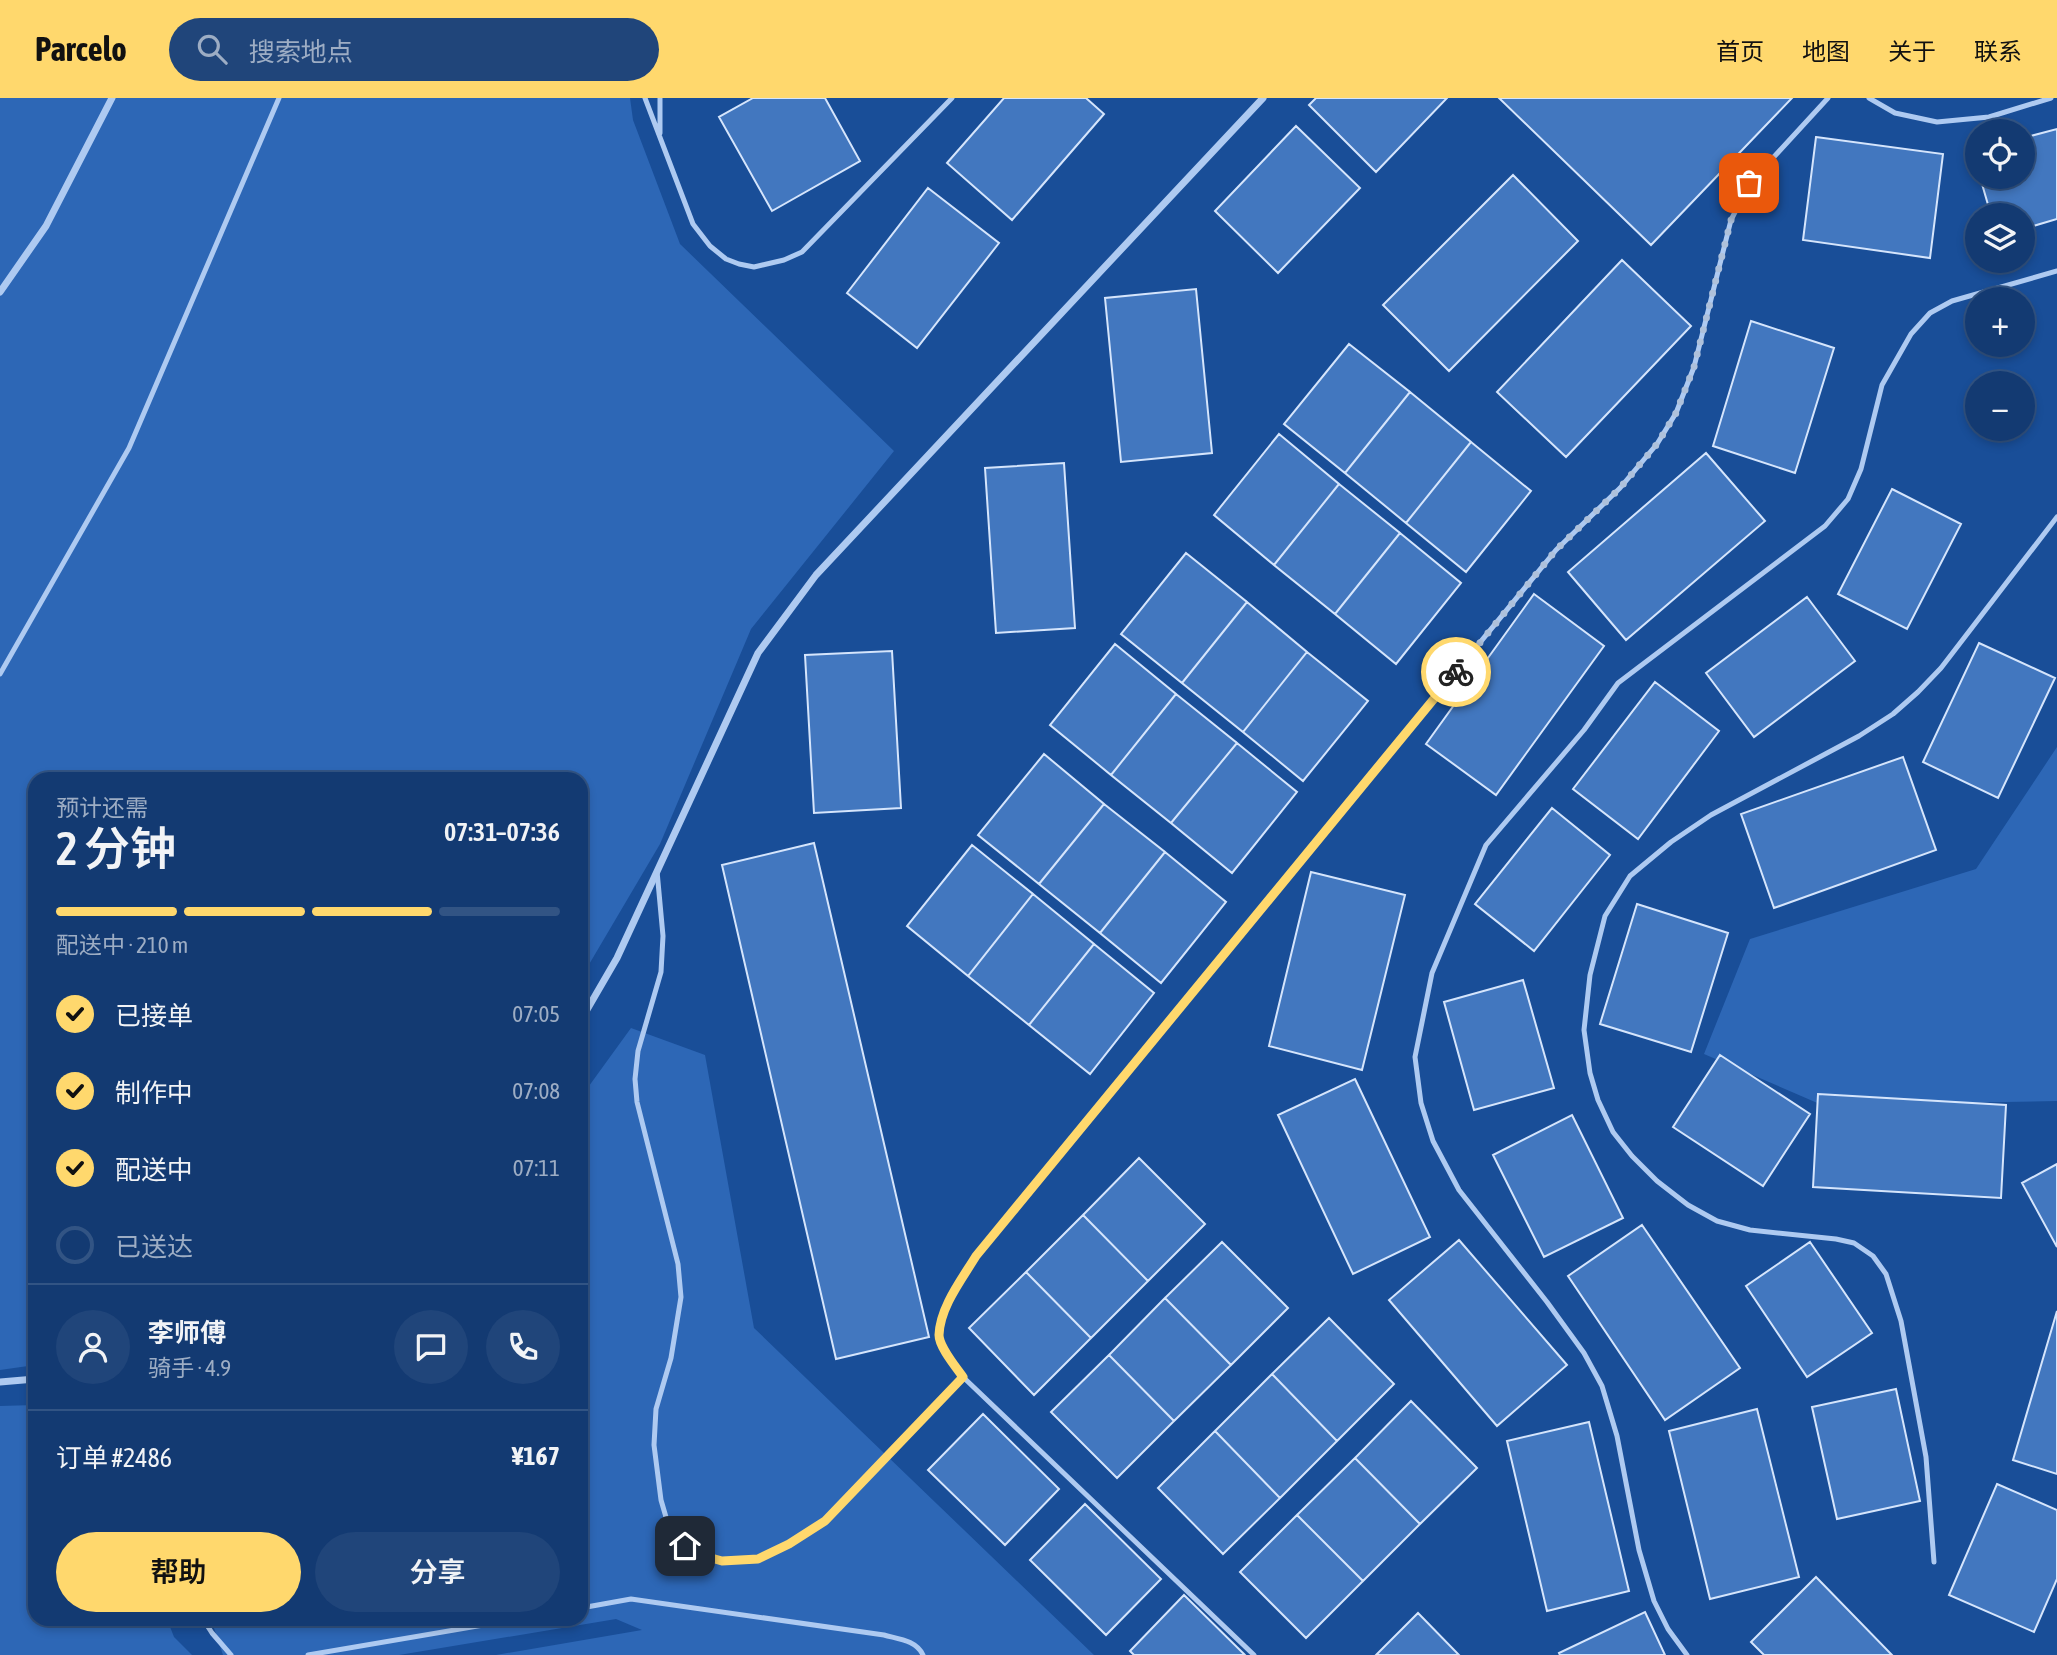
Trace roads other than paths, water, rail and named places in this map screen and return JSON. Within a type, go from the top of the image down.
[{"type":"street","points":[[0,292],[46,226],[112,98]]},
{"type":"street","points":[[588,1008],[617,958],[758,653],[816,575],[1263,98]]},
{"type":"street","points":[[0,1382],[28,1380]]},
{"type":"lane","points":[[0,674],[129,448],[279,98]]},
{"type":"lane","points":[[645,98],[693,224],[710,246],[726,259],[754,267],[784,260],[802,251],[952,98]]},
{"type":"lane","points":[[660,98],[661,139]]},
{"type":"lane","points":[[1254,1655],[963,1377],[950,1360],[939,1336],[947,1303],[976,1256],[1556,550],[1620,488],[1657,444],[1676,413],[1694,367],[1731,220],[1749,183],[1828,98]]},
{"type":"lane","points":[[1869,98],[1895,113],[1937,122],[1989,117],[2050,98]]},
{"type":"lane","points":[[1687,1655],[1668,1629],[1654,1601],[1639,1550],[1617,1437],[1602,1386],[1584,1353],[1547,1302],[1459,1190],[1433,1141],[1421,1103],[1415,1057],[1432,973],[1486,845],[1584,730],[1618,683],[1825,526],[1848,499],[1861,469],[1882,385],[1917,327],[1930,313],[1952,301],[2057,271]]},
{"type":"lane","points":[[1934,1562],[1926,1457],[1901,1321],[1886,1275],[1872,1256],[1854,1243],[1750,1230],[1717,1221],[1688,1205],[1632,1156],[1613,1132],[1598,1100],[1590,1073],[1584,1030],[1590,975],[1605,916],[1630,876],[1671,842],[1711,815],[1859,736],[1892,714],[1941,668],[2057,517]]},
{"type":"lane","points":[[657,870],[663,936],[661,972],[638,1051],[635,1079],[637,1102],[678,1264],[681,1297],[671,1358],[656,1409],[656,1471],[668,1524],[685,1546],[704,1556],[722,1561],[758,1559],[789,1544],[825,1521],[963,1377]]},
{"type":"lane","points":[[588,1607],[631,1600],[645,1601],[884,1635],[907,1641],[919,1648],[923,1655]]},
{"type":"lane","points":[[208,1626],[231,1655]]},
{"type":"lane","points":[[308,1655],[478,1626]]}]
